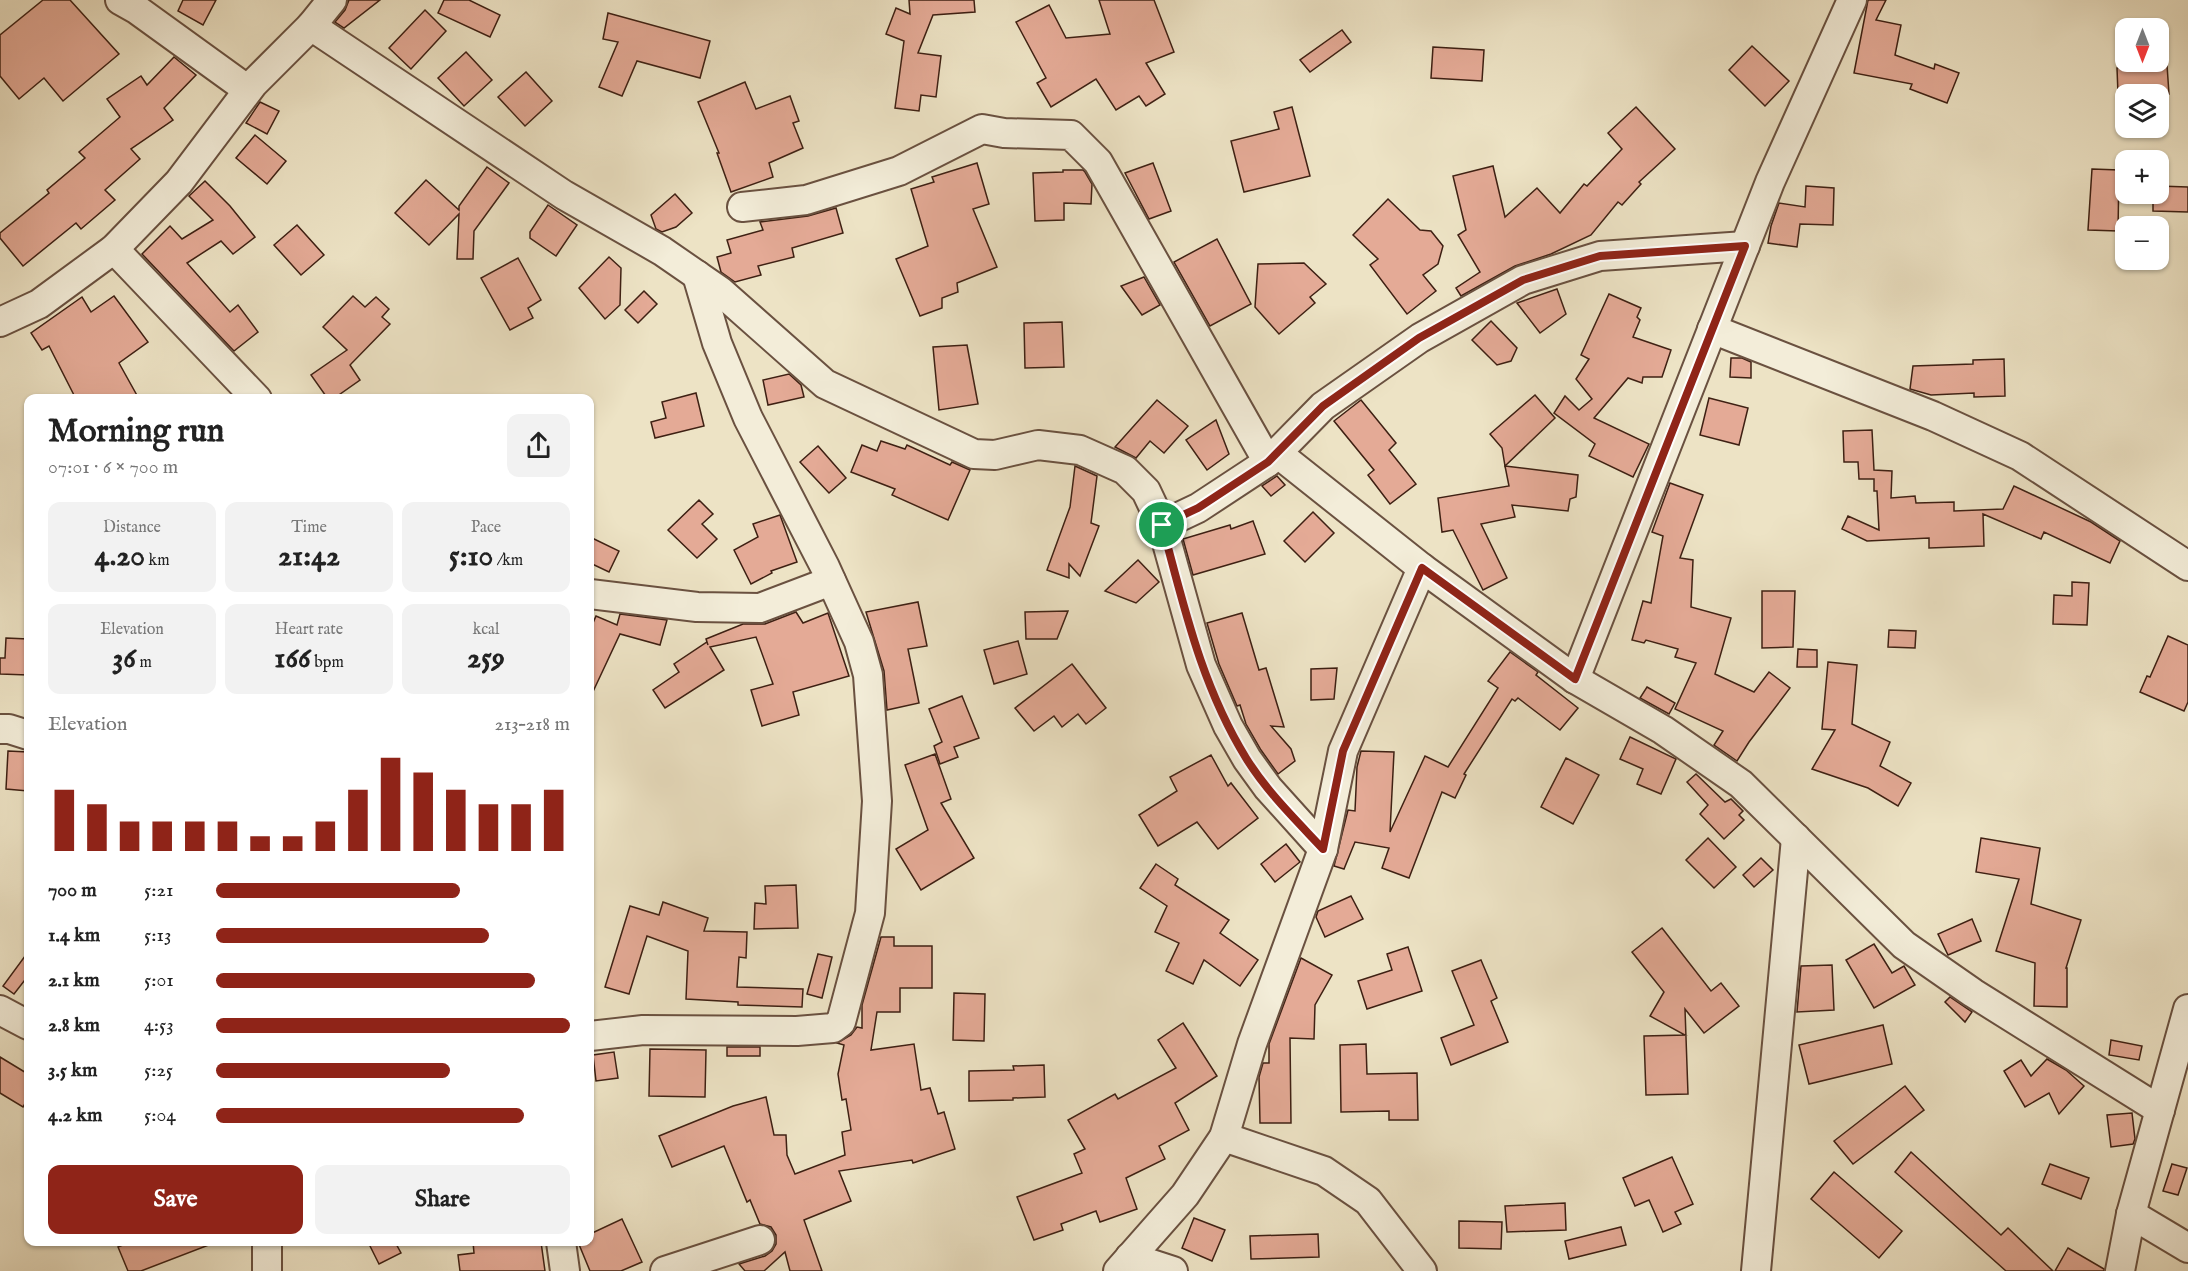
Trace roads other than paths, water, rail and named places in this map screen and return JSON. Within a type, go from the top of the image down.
[{"type":"street","points":[[120,0],[136,9],[248,90]]},
{"type":"street","points":[[0,322],[39,304],[114,249],[179,182],[248,90],[311,27],[332,0]]},
{"type":"street","points":[[1575,679],[1770,182],[1852,0]]},
{"type":"street","points":[[311,27],[564,195],[662,251],[697,275],[720,291],[825,384],[974,454],[995,455],[1038,445],[1080,450],[1125,470],[1146,491],[1162,525],[1201,665],[1228,726],[1247,759],[1268,788],[1323,849]]},
{"type":"street","points":[[742,207],[806,200],[899,171],[982,129],[1004,133],[1071,135],[1098,162],[1272,458],[1575,679],[1663,730],[1741,784],[1904,945],[1973,993],[2160,1110]]},
{"type":"street","points":[[1162,525],[1198,508],[1272,458],[1323,406],[1419,338],[1523,280],[1600,256],[1745,246]]},
{"type":"street","points":[[114,249],[252,394]]},
{"type":"street","points":[[594,1036],[643,1030],[797,1031],[833,1028],[841,1022],[870,914],[877,801],[868,675],[859,642],[831,581],[748,418],[717,343],[697,275]]},
{"type":"street","points":[[1712,329],[1933,416],[2020,456],[2188,566]]},
{"type":"street","points":[[1124,1264],[1185,1195],[1224,1137],[1252,1044],[1323,849],[1343,751],[1422,568]]},
{"type":"street","points":[[594,594],[697,607],[760,608],[831,581]]},
{"type":"street","points":[[0,729],[24,734]]},
{"type":"street","points":[[1756,1271],[1796,838]]},
{"type":"street","points":[[2120,1271],[2131,1214],[2188,1009]]},
{"type":"street","points":[[0,1010],[24,1023]]},
{"type":"street","points":[[1224,1137],[1324,1171],[1333,1177],[1368,1201],[1422,1271]]},
{"type":"street","points":[[2131,1214],[2188,1248]]},
{"type":"street","points":[[665,1271],[760,1240]]},
{"type":"street","points":[[267,1246],[267,1271]]},
{"type":"street","points":[[562,1246],[565,1271]]},
{"type":"street","points":[[1124,1264],[1173,1271]]}]
